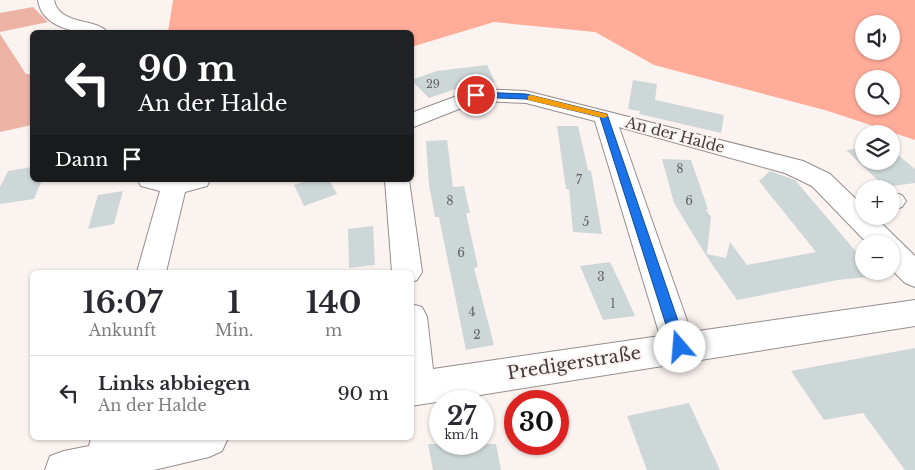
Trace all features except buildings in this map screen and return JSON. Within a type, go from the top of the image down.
[{"type":"street","points":[[46,0],[45,5],[54,17],[92,30]]},
{"type":"street","name":"An der Halde","points":[[414,120],[476,95],[526,97],[794,167],[821,180],[855,205]]},
{"type":"street","points":[[604,116],[680,347]]},
{"type":"street","points":[[152,270],[174,182]]},
{"type":"street","points":[[397,182],[407,270]]},
{"type":"street","name":"Predigerstraße","points":[[415,388],[680,347],[915,314]]},
{"type":"street","points":[[414,370],[415,388]]},
{"type":"street","points":[[64,470],[105,457],[198,440]]},
{"type":"shaded area","points":[[173,0],[915,0],[915,140],[900,135],[900,125],[870,125],[828,111],[654,65],[595,32],[494,22],[414,46],[414,30],[168,30]]},
{"type":"shaded area","points":[[33,7],[48,22],[0,32],[0,13]]},
{"type":"shaded area","points":[[0,34],[26,74],[30,74],[30,125],[0,132]]},
{"type":"slow traffic","points":[[531,98],[604,116]]},
{"type":"route","points":[[476,95],[526,97],[604,116],[680,347]]}]
